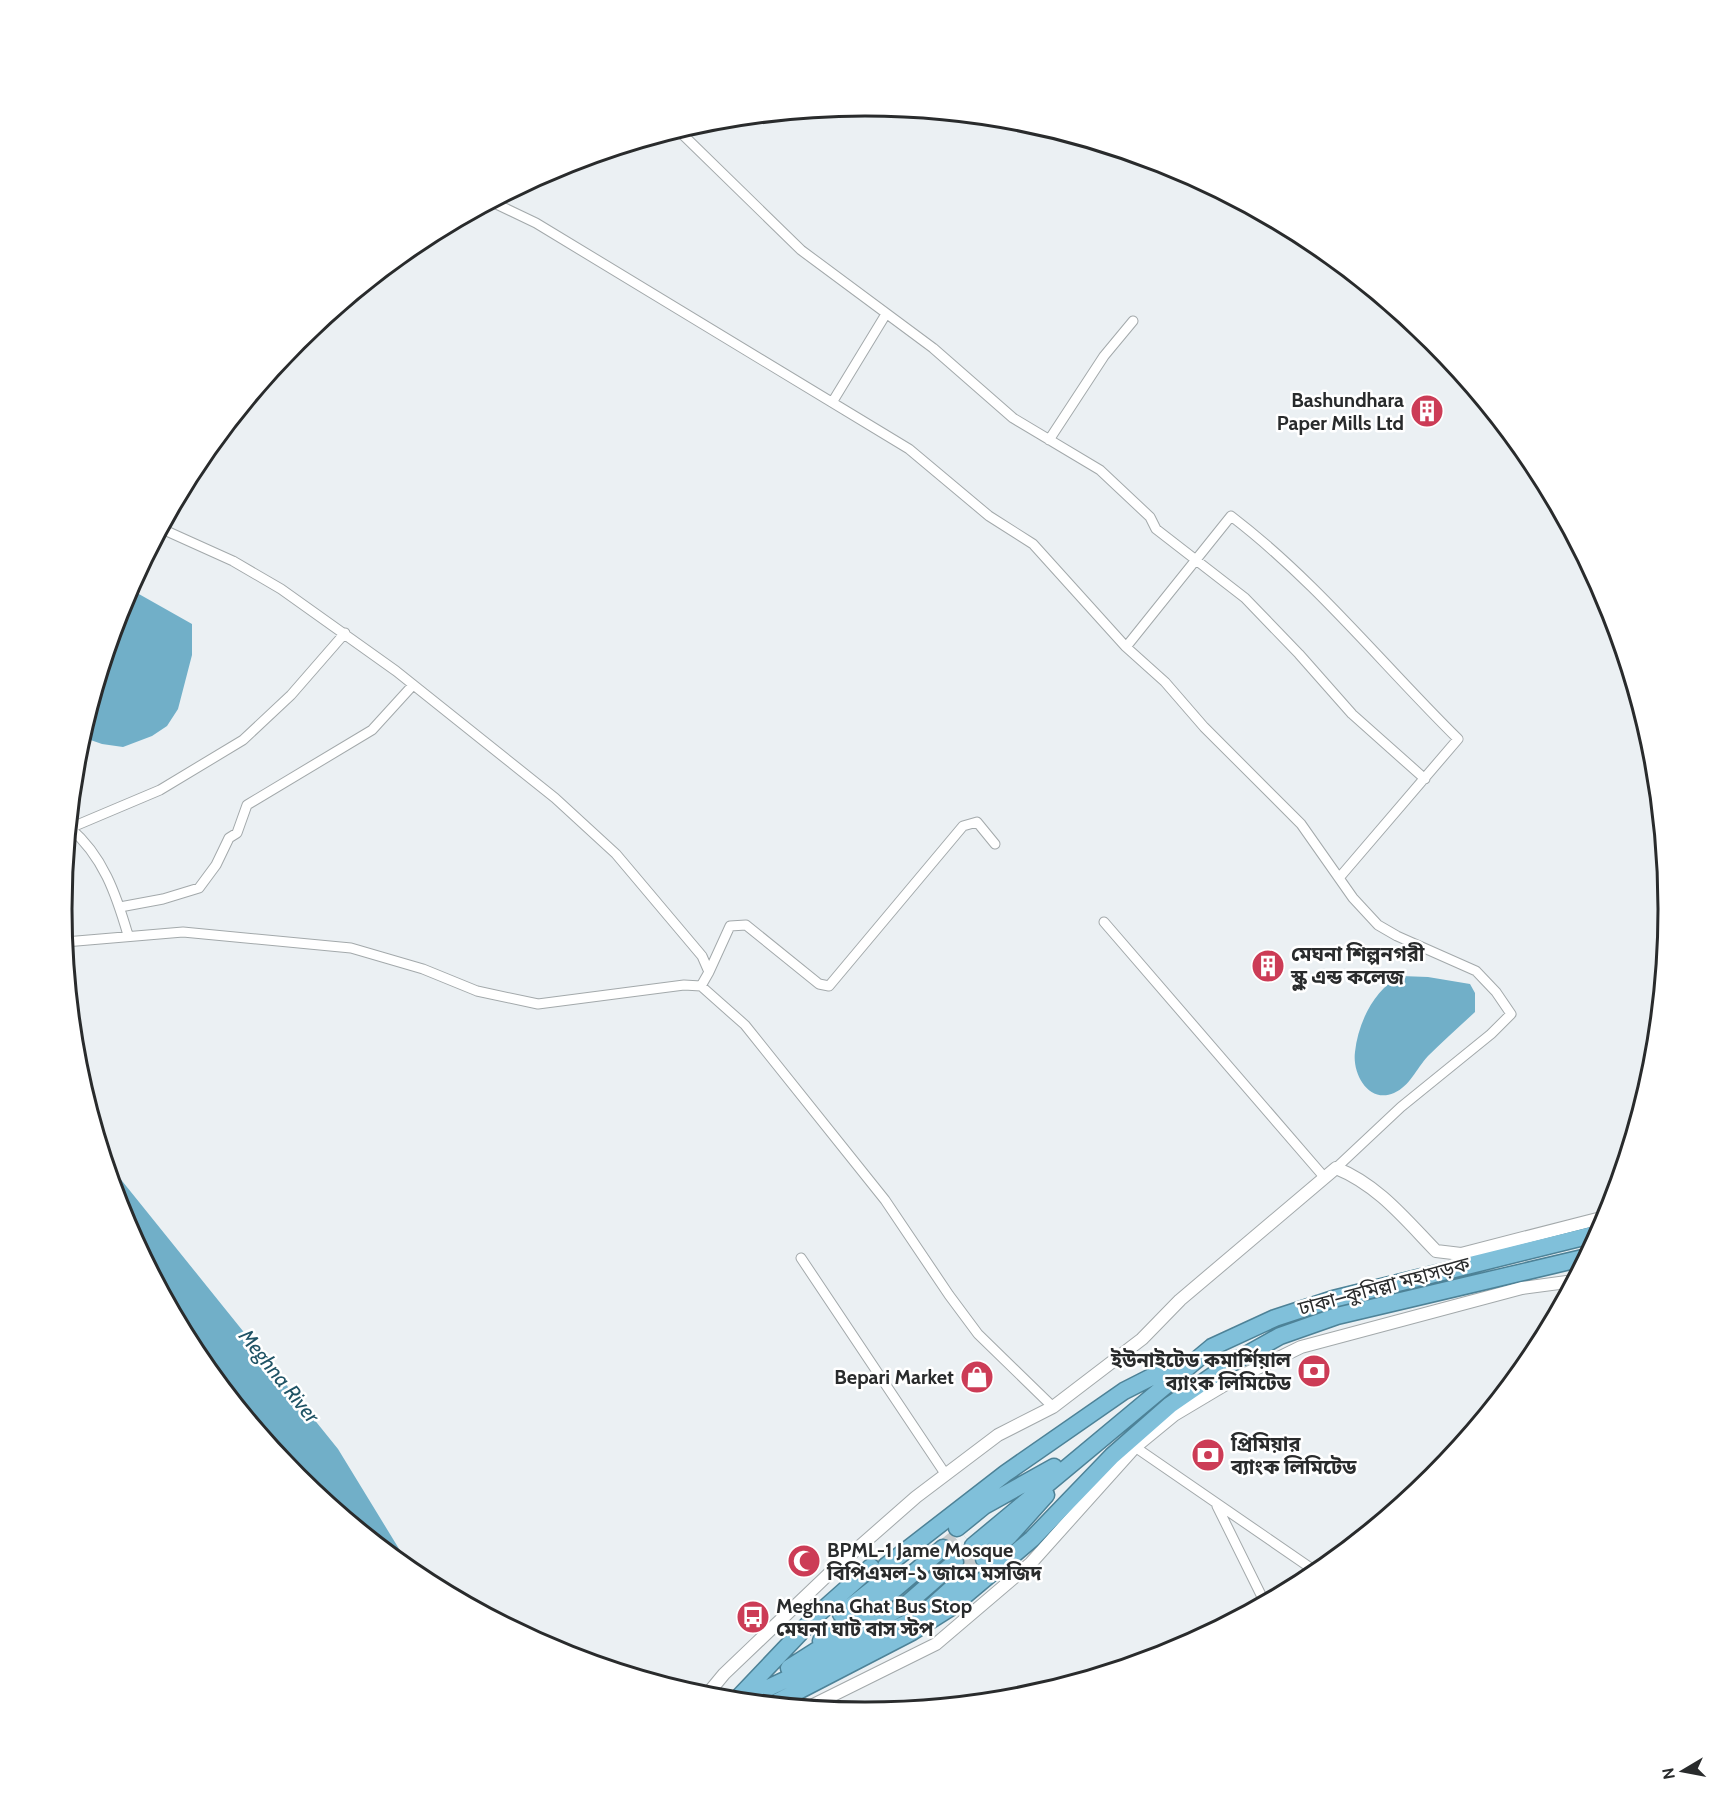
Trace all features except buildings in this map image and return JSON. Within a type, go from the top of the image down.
[{"type":"highway","name":"ঢাকা–কুমিল্লা মহাসড়ক","points":[[749,1694],[908,1603],[949,1555],[1006,1473],[1124,1391],[1275,1318],[1333,1299],[1588,1236]]},
{"type":"highway","name":"ঢাকা–কুমিল্লা মহাসড়ক","points":[[784,1698],[912,1632],[950,1608],[1032,1539],[1112,1456],[1170,1405],[1228,1365],[1280,1336],[1337,1316],[1577,1259]]},
{"type":"highway","name":"ঢাকা–কুমিল্লা মহাসড়ক","points":[[1087,1449],[984,1506],[970,1543],[1087,1449],[1212,1347]]},
{"type":"highway","name":"ঢাকা–কুমিল্লা মহাসড়ক","points":[[744,1693],[783,1653],[882,1570],[949,1555]]},
{"type":"highway","name":"ঢাকা–কুমিল্লা মহাসড়ক","points":[[748,1694],[949,1555]]},
{"type":"street","points":[[685,137],[801,250],[942,356],[1013,418],[1100,470],[1150,517],[1156,528],[1245,598],[1352,714],[1425,779]]},
{"type":"street","points":[[500,206],[537,223],[909,449],[989,516],[1033,544],[1126,647],[1165,682],[1204,727],[1301,824],[1378,925],[1397,936],[1476,971],[1496,992],[1511,1014],[1491,1034],[1401,1107],[1325,1178],[1180,1300],[1142,1339],[1053,1407],[998,1435],[946,1475],[834,1569],[724,1674],[712,1688]]},
{"type":"street","points":[[833,402],[886,314]]},
{"type":"street","points":[[1049,440],[1104,356],[1133,321]]},
{"type":"street","points":[[1126,647],[1231,516],[1283,558],[1344,616],[1373,653],[1458,739],[1340,878]]},
{"type":"street","points":[[168,532],[233,561],[281,589],[345,633],[555,798],[616,854],[702,956],[709,972]]},
{"type":"street","points":[[77,825],[160,790],[243,740],[291,695],[345,633]]},
{"type":"street","points":[[120,907],[163,899],[199,888],[216,865],[229,838],[237,833],[247,805],[372,730],[413,685]]},
{"type":"street","points":[[701,986],[730,926],[738,923],[746,925],[819,984],[829,986],[963,826],[977,822],[995,843]]},
{"type":"street","points":[[76,835],[96,856],[108,877],[128,935]]},
{"type":"street","points":[[1104,922],[1325,1178]]},
{"type":"street","points":[[73,941],[183,932],[351,948],[423,969],[477,991],[538,1004],[684,984],[701,986],[745,1024],[818,1114],[885,1200],[978,1334],[1053,1407]]},
{"type":"street","points":[[1336,1168],[1360,1178],[1381,1194],[1436,1251],[1448,1254],[1461,1254],[1596,1219]]},
{"type":"street","points":[[801,1258],[946,1475]]},
{"type":"street","points":[[821,1701],[928,1648],[960,1625],[1031,1563],[1077,1514],[1105,1478],[1136,1447],[1174,1415],[1262,1364],[1301,1347],[1522,1288],[1565,1282]]},
{"type":"street","points":[[1136,1447],[1309,1567]]},
{"type":"street","points":[[1216,1504],[1262,1597]]},
{"type":"water","points":[[138,593],[192,624],[192,655],[178,709],[167,726],[152,736],[123,747],[91,740],[99,704],[114,654]]},
{"type":"water","points":[[1401,976],[1428,977],[1470,984],[1475,993],[1475,1012],[1428,1056],[1400,1090],[1385,1095],[1377,1094],[1370,1091],[1359,1078],[1355,1061],[1357,1041],[1364,1019],[1375,998],[1391,982]]},
{"type":"water","name":"Meghna River","points":[[118,1176],[338,1449],[401,1552],[342,1506],[304,1471],[236,1393],[178,1306],[132,1213]]},
{"type":"tunnel","points":[[943,1548],[962,1533]]},
{"type":"tunnel","points":[[961,1568],[979,1553]]},
{"type":"tunnel","points":[[871,1567],[881,1559]]},
{"type":"tunnel","points":[[883,1581],[892,1573]]},
{"type":"place","name":"Bashundhara Paper Mills Ltd","points":[[1427,411]]},
{"type":"place","name":"মেঘনা শিল্পনগরী স্কুল এন্ড কলেজ","points":[[1268,966]]},
{"type":"place","name":"ইউনাইটেড কমার্শিয়াল ব্যাংক লিমিটেড","points":[[1314,1371]]},
{"type":"place","name":"Bepari Market","points":[[977,1377]]},
{"type":"place","name":"প্রিমিয়ার ব্যাংক লিমিটেড","points":[[1208,1455]]},
{"type":"place","name":"BPML-1 Jame Mosque বিপিএমল-১ জামে মসজিদ","points":[[804,1561]]},
{"type":"place","name":"Meghna Ghat Bus Stop মেঘনা ঘাট বাস স্টপ","points":[[753,1617]]}]
